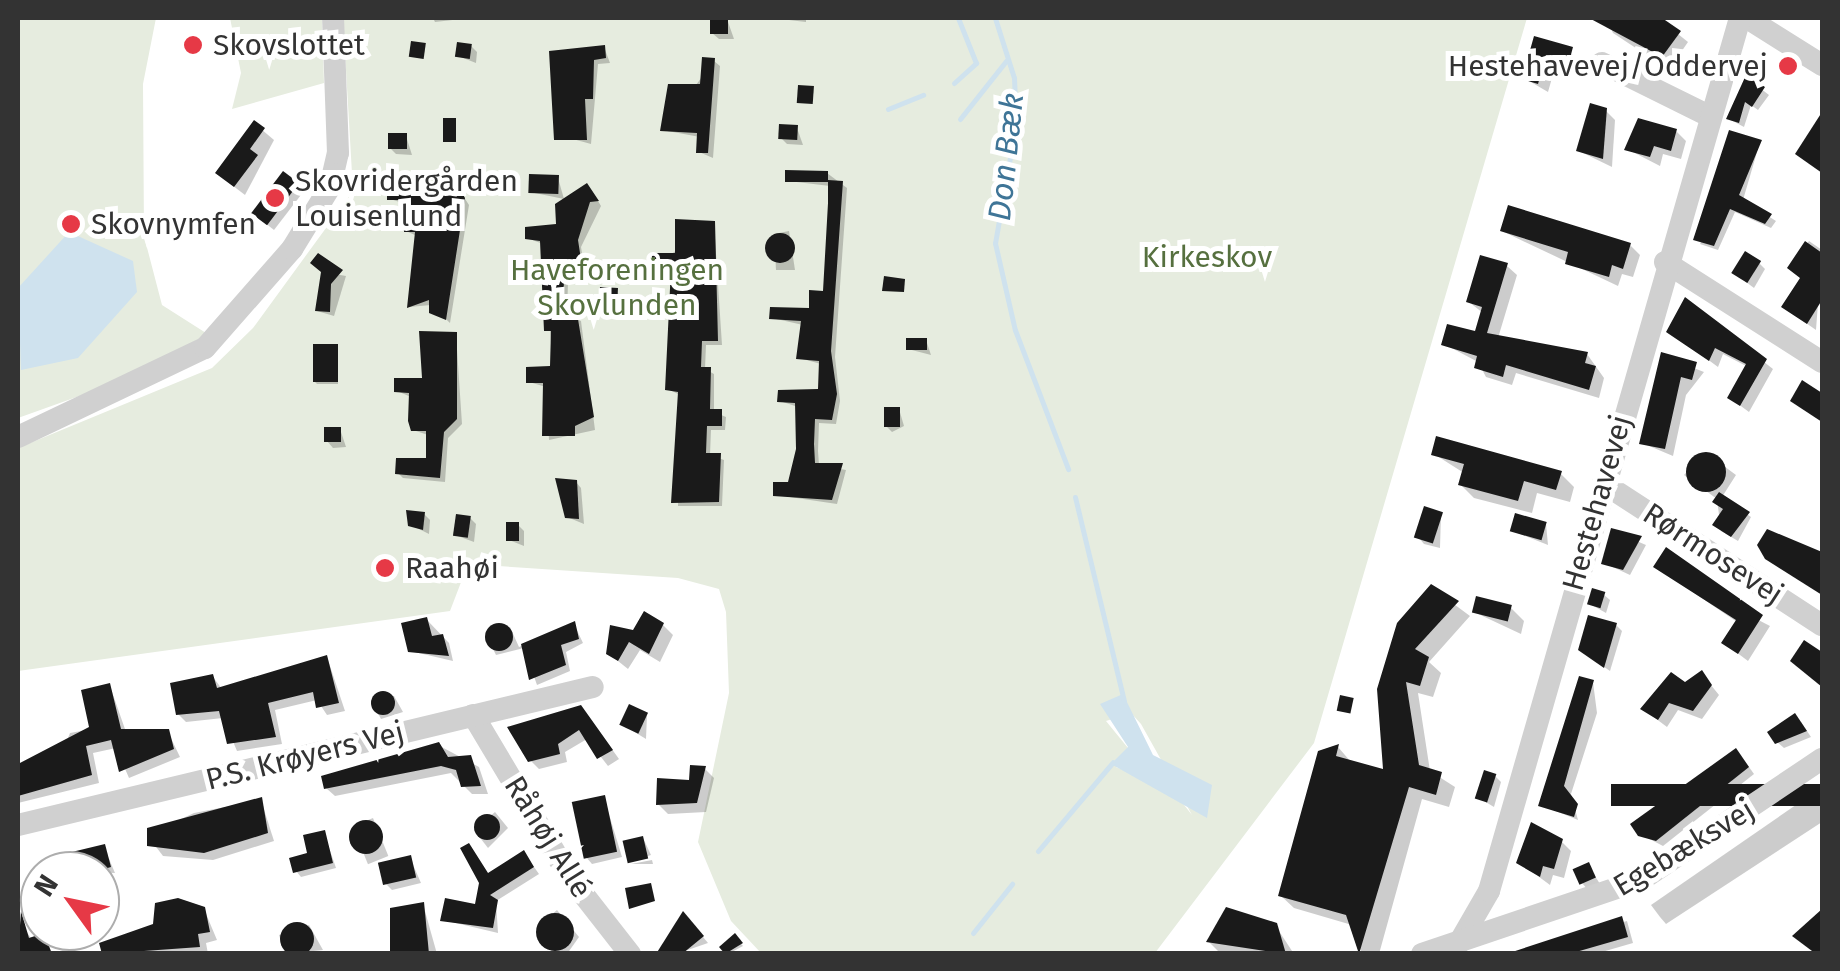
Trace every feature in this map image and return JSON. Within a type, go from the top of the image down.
[{"type":"street","points":[[18,437],[205,348],[316,216],[338,153],[333,18]]},
{"type":"street","points":[[1743,18],[1822,65]]},
{"type":"street","name":"Hestehavevej","points":[[1459,943],[1489,891],[1707,115],[1743,18]]},
{"type":"street","points":[[1602,63],[1707,115]]},
{"type":"street","points":[[1665,262],[1822,362]]},
{"type":"street","name":"Rørmosevej","points":[[1602,483],[1822,625]]},
{"type":"street","name":"P.S. Krøyers Vej","points":[[18,825],[593,686]]},
{"type":"street","name":"Råhøj Allé","points":[[473,715],[568,876],[630,954]]},
{"type":"street","name":"Egebæksvej","points":[[1422,954],[1524,924],[1641,880],[1822,759]]},
{"type":"street","points":[[1489,891],[1524,924]]},
{"type":"green space","points":[[18,18],[156,18],[143,84],[144,236],[162,305],[206,333],[166,365],[18,418]]},
{"type":"green space","points":[[230,18],[322,18],[324,83],[232,109],[241,73]]},
{"type":"green space","name":"Kirkeskov","points":[[343,18],[1527,18],[1314,743],[1155,953],[761,953],[731,921],[698,842],[729,693],[726,612],[719,589],[678,578],[468,564],[450,611],[18,671],[18,448],[212,368],[253,328],[353,191]],"holes":[[[1131,713],[1192,815],[1174,792],[1116,767],[1128,748],[1106,721]]]},
{"type":"water","points":[[69,232],[133,261],[137,292],[78,358],[21,370],[18,288]]},
{"type":"water","points":[[1123,694],[1153,755],[1212,785],[1207,818],[1111,764],[1128,747],[1100,704]]},
{"type":"building","points":[[710,18],[728,18],[728,34],[710,34]]},
{"type":"building","points":[[1589,18],[1662,18],[1681,31],[1662,57]]},
{"type":"building","points":[[1534,36],[1573,47],[1569,62],[1546,55],[1538,84],[1522,79]]},
{"type":"building","points":[[411,41],[426,43],[424,59],[409,57]]},
{"type":"building","points":[[457,42],[472,44],[470,59],[455,57]]},
{"type":"building","points":[[605,45],[606,58],[594,60],[593,99],[585,99],[587,140],[554,140],[549,51]]},
{"type":"building","points":[[702,57],[715,58],[708,153],[696,153],[697,133],[660,131],[668,84],[700,84]]},
{"type":"building","points":[[1746,75],[1765,87],[1752,107],[1745,102],[1739,123],[1726,119]]},
{"type":"building","points":[[798,85],[814,86],[813,104],[797,103]]},
{"type":"building","points":[[1590,103],[1607,108],[1603,159],[1576,151]]},
{"type":"building","points":[[1822,112],[1822,173],[1795,154]]},
{"type":"building","points":[[443,118],[456,118],[456,142],[443,142]]},
{"type":"building","points":[[1638,118],[1677,129],[1671,151],[1654,146],[1650,157],[1624,150]]},
{"type":"building","points":[[254,120],[265,128],[250,149],[258,155],[234,187],[215,173]]},
{"type":"building","points":[[779,124],[798,125],[797,140],[778,139]]},
{"type":"building","points":[[1729,130],[1762,140],[1739,195],[1772,214],[1765,224],[1730,209],[1714,246],[1693,240]]},
{"type":"building","points":[[388,133],[407,133],[407,149],[388,149]]},
{"type":"building","points":[[785,170],[828,171],[828,180],[843,181],[831,351],[837,394],[832,420],[815,419],[814,444],[815,463],[843,463],[832,500],[773,496],[773,482],[788,482],[796,449],[795,403],[777,402],[778,390],[818,389],[819,361],[796,359],[801,321],[769,319],[770,307],[809,308],[809,290],[823,291],[828,203],[828,182],[785,182]]},
{"type":"building","name":"Skovridergården Louisenlund","points":[[283,171],[299,183],[267,225],[251,213]]},
{"type":"building","points":[[529,174],[559,175],[558,194],[528,193]]},
{"type":"building","points":[[456,183],[465,198],[446,320],[429,313],[429,300],[407,308],[415,232],[404,232],[404,200],[387,200],[387,188]]},
{"type":"building","points":[[587,183],[599,201],[590,202],[578,240],[584,279],[564,278],[563,312],[577,313],[594,417],[575,426],[575,436],[542,436],[543,383],[526,383],[526,367],[550,366],[551,331],[544,331],[540,241],[525,239],[525,227],[556,224],[555,204]]},
{"type":"building","points":[[1508,205],[1631,243],[1623,269],[1612,265],[1609,277],[1565,264],[1568,252],[1500,231]]},
{"type":"building","points":[[675,219],[715,221],[718,341],[702,341],[701,367],[711,367],[710,409],[722,409],[722,426],[707,426],[706,453],[721,453],[719,502],[671,503],[678,392],[665,390],[671,268],[652,268],[652,253],[675,253]]},
{"type":"building","points":[[780,233],[791,237],[795,248],[791,259],[780,263],[769,259],[765,248],[769,237]]},
{"type":"building","points":[[1805,241],[1822,253],[1822,300],[1807,324],[1781,307],[1800,278],[1787,268]]},
{"type":"building","points":[[1745,251],[1761,261],[1747,283],[1731,273]]},
{"type":"building","points":[[318,253],[343,270],[331,284],[330,312],[315,311],[321,272],[310,263]]},
{"type":"building","points":[[1480,255],[1508,263],[1487,333],[1588,352],[1585,363],[1596,366],[1589,390],[1506,365],[1503,377],[1474,368],[1477,356],[1441,345],[1447,324],[1475,331],[1482,307],[1466,302]]},
{"type":"building","points":[[884,276],[905,279],[904,292],[882,291]]},
{"type":"building","points":[[600,287],[618,288],[617,305],[599,304]]},
{"type":"building","points":[[1685,297],[1767,359],[1740,406],[1727,398],[1746,364],[1715,348],[1709,361],[1666,332]]},
{"type":"building","points":[[419,331],[457,332],[457,419],[444,432],[440,478],[395,474],[396,458],[426,458],[426,431],[411,431],[408,421],[409,393],[394,392],[394,378],[422,378]]},
{"type":"building","points":[[906,338],[927,338],[927,350],[906,350]]},
{"type":"building","points":[[313,344],[338,344],[338,382],[313,382]]},
{"type":"building","points":[[1661,352],[1697,362],[1692,380],[1681,377],[1665,449],[1639,444]]},
{"type":"building","points":[[1802,380],[1822,393],[1822,422],[1790,401]]},
{"type":"building","points":[[884,407],[900,407],[900,427],[884,427]]},
{"type":"building","points":[[324,427],[341,427],[341,442],[324,442]]},
{"type":"building","points":[[1436,436],[1562,471],[1556,490],[1524,481],[1518,501],[1458,485],[1464,464],[1431,455]]},
{"type":"building","points":[[1706,452],[1720,458],[1726,472],[1720,486],[1706,492],[1692,486],[1686,472],[1692,458]]},
{"type":"building","points":[[555,478],[577,480],[579,519],[565,518]]},
{"type":"building","points":[[1719,492],[1750,512],[1731,537],[1712,525],[1723,509],[1712,502]]},
{"type":"building","points":[[1424,506],[1443,512],[1433,544],[1414,537]]},
{"type":"building","points":[[406,510],[425,512],[423,530],[408,526]]},
{"type":"building","points":[[1515,513],[1547,522],[1541,540],[1510,531]]},
{"type":"building","points":[[456,514],[471,516],[468,538],[453,536]]},
{"type":"building","points":[[506,522],[519,522],[519,541],[506,541]]},
{"type":"building","points":[[1611,528],[1642,536],[1623,570],[1601,564]]},
{"type":"building","points":[[1767,529],[1822,552],[1822,595],[1765,559],[1757,545]]},
{"type":"building","points":[[1666,547],[1763,615],[1738,654],[1721,643],[1736,620],[1653,567]]},
{"type":"building","points":[[1431,584],[1459,601],[1415,649],[1429,657],[1420,686],[1406,682],[1419,765],[1442,772],[1436,795],[1409,787],[1359,954],[1346,915],[1278,896],[1318,751],[1339,744],[1336,756],[1383,769],[1377,689],[1397,623]]},
{"type":"building","points":[[1592,588],[1605,592],[1600,608],[1587,604]]},
{"type":"building","points":[[1476,596],[1512,605],[1508,621],[1472,612]]},
{"type":"building","points":[[644,611],[664,623],[649,654],[629,642],[618,661],[606,654],[610,625],[633,630]]},
{"type":"building","points":[[1588,615],[1617,623],[1604,668],[1578,650]]},
{"type":"building","points":[[427,617],[432,636],[443,634],[449,656],[408,652],[401,623]]},
{"type":"building","points":[[575,621],[579,639],[561,645],[566,665],[529,680],[521,644]]},
{"type":"building","points":[[499,623],[509,627],[513,637],[509,647],[499,651],[489,647],[485,637],[489,627]]},
{"type":"building","points":[[1804,640],[1822,652],[1822,687],[1790,661]]},
{"type":"building","points":[[327,655],[339,703],[316,708],[313,692],[268,703],[276,737],[227,744],[219,711],[176,715],[170,683],[213,674],[217,688]]},
{"type":"building","points":[[1702,670],[1712,685],[1693,711],[1669,703],[1658,720],[1640,709],[1671,672],[1685,682]]},
{"type":"building","points":[[1579,676],[1594,680],[1564,786],[1578,804],[1574,817],[1538,806]]},
{"type":"building","points":[[110,683],[121,729],[169,729],[174,749],[119,772],[111,740],[86,746],[92,775],[18,796],[18,764],[89,727],[81,690]]},
{"type":"building","points":[[383,691],[395,703],[383,715],[371,703]]},
{"type":"building","points":[[1340,695],[1354,698],[1350,714],[1337,711]]},
{"type":"building","points":[[629,704],[648,713],[638,734],[619,725]]},
{"type":"building","points":[[581,705],[613,750],[597,759],[579,730],[558,744],[560,754],[528,762],[507,727]]},
{"type":"building","points":[[1795,713],[1807,731],[1775,744],[1767,732]]},
{"type":"building","points":[[439,742],[448,757],[471,755],[481,786],[461,787],[456,770],[441,766],[324,789],[321,776]]},
{"type":"building","points":[[1736,748],[1749,767],[1656,841],[1638,836],[1630,824]]},
{"type":"building","points":[[690,765],[706,766],[697,803],[656,805],[657,778],[689,780]]},
{"type":"building","points":[[1484,770],[1496,774],[1487,803],[1475,799]]},
{"type":"building","points":[[1611,784],[1822,784],[1822,806],[1611,806]]},
{"type":"building","points":[[605,795],[617,852],[584,859],[572,802]]},
{"type":"building","points":[[262,797],[268,833],[204,853],[147,846],[147,828]]},
{"type":"building","points":[[487,814],[496,818],[500,827],[496,836],[487,840],[478,836],[474,827],[478,818]]},
{"type":"building","points":[[366,820],[378,825],[383,837],[378,849],[366,854],[354,849],[349,837],[354,825]]},
{"type":"building","points":[[1531,822],[1563,839],[1554,869],[1543,866],[1540,877],[1516,863]]},
{"type":"building","points":[[325,830],[333,863],[293,873],[289,858],[307,853],[303,835]]},
{"type":"building","points":[[643,836],[648,858],[628,863],[623,841]]},
{"type":"building","points":[[469,843],[488,873],[524,850],[534,867],[490,895],[498,900],[493,928],[440,921],[445,898],[475,904],[479,883],[460,848]]},
{"type":"building","points":[[105,844],[107,851],[76,851]]},
{"type":"building","points":[[411,855],[416,877],[383,885],[378,863]]},
{"type":"building","points":[[1589,862],[1596,878],[1579,885],[1573,869]]},
{"type":"building","points":[[651,883],[655,901],[629,909],[625,888]]},
{"type":"building","points":[[178,898],[205,907],[210,932],[198,934],[200,947],[102,954],[101,951],[120,951],[120,936],[153,924],[155,903]]},
{"type":"building","points":[[424,902],[429,954],[390,954],[390,908]]},
{"type":"building","points":[[1226,907],[1277,923],[1286,954],[1206,942]]},
{"type":"building","points":[[1822,909],[1822,954],[1816,954],[1792,936]]},
{"type":"building","points":[[683,911],[704,936],[682,954],[656,954]]},
{"type":"building","points":[[555,913],[568,919],[574,932],[568,945],[555,951],[542,945],[536,932],[542,919]]},
{"type":"building","points":[[1622,916],[1628,937],[1569,954],[1506,954]]},
{"type":"building","points":[[297,922],[309,927],[314,939],[309,951],[297,956],[285,951],[280,939],[285,927]]},
{"type":"building","points":[[20,925],[20,951],[52,954],[18,954]]},
{"type":"building","points":[[735,933],[743,943],[725,954],[719,947]]},
{"type":"waterway","points":[[954,83],[976,63],[958,18]]},
{"type":"waterway","name":"Don Bæk","points":[[995,18],[1014,78],[1016,123],[995,243],[1015,330],[1068,469]]},
{"type":"waterway","points":[[960,119],[1006,61]]},
{"type":"waterway","points":[[888,109],[923,95]]},
{"type":"waterway","name":"Don Bæk","points":[[1075,497],[1124,701]]},
{"type":"waterway","points":[[1038,851],[1113,762]]},
{"type":"waterway","points":[[973,933],[1012,884]]},
{"type":"place","name":"Skovslottet","points":[[193,45]]},
{"type":"place","name":"Hestehavevej/Oddervej","points":[[1788,66]]},
{"type":"place","name":"Skovridergården Louisenlund","points":[[275,198]]},
{"type":"place","name":"Skovnymfen","points":[[71,224]]},
{"type":"place","name":"Raahøi","points":[[385,568]]},
{"type":"park label","name":"Haveforeningen Skovlunden","points":[[617,287]]}]
